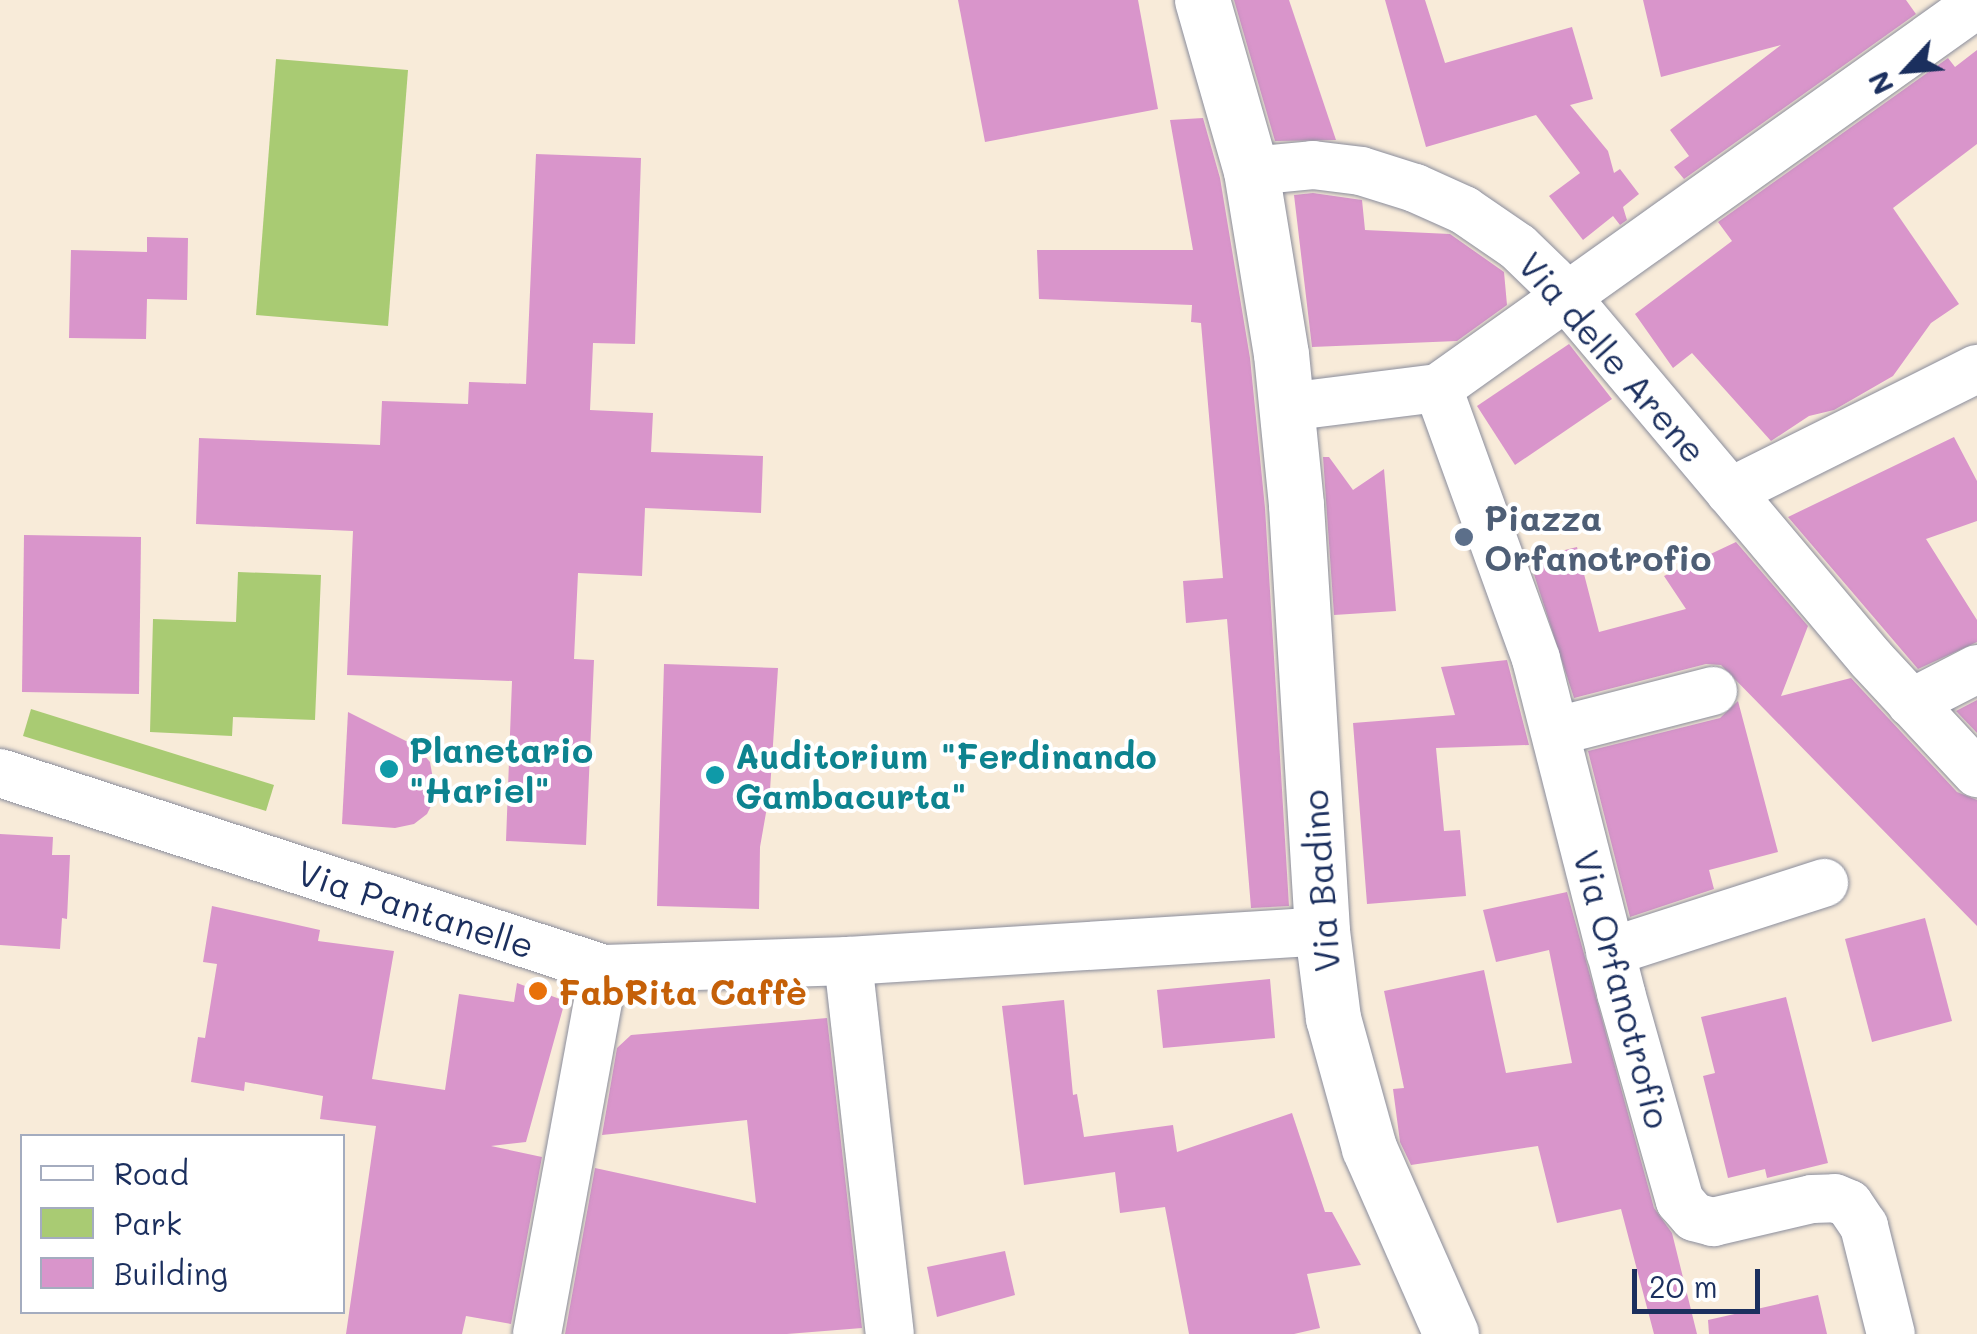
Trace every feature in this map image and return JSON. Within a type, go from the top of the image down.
[{"type":"street","name":"Via Badino","points":[[1202,0],[1251,170],[1272,289],[1287,406],[1322,930],[1336,1032],[1361,1124],[1397,1220],[1452,1334]]},
{"type":"street","points":[[1287,406],[1438,388],[1977,4]]},
{"type":"street","name":"Via delle Arene","points":[[1251,170],[1346,168],[1416,188],[1500,233],[1566,296],[1911,703],[1977,773]]},
{"type":"street","points":[[1730,492],[1977,369]]},
{"type":"street","name":"Via Orfanotrofio","points":[[1438,388],[1516,602],[1557,731],[1610,952],[1676,1192],[1687,1211],[1713,1222],[1812,1198],[1835,1198],[1848,1204],[1864,1226],[1891,1334]]},
{"type":"street","points":[[1911,703],[1977,669]]},
{"type":"street","points":[[1557,731],[1713,691]]},
{"type":"street","name":"Via Pantanelle","points":[[0,774],[604,969],[848,961],[1322,930]]},
{"type":"street","points":[[1610,952],[1824,883]]},
{"type":"street","points":[[848,961],[890,1334]]},
{"type":"street","points":[[536,1334],[604,969]]},
{"type":"green space","points":[[276,59],[408,70],[388,326],[256,315]]},
{"type":"green space","points":[[238,572],[321,575],[315,720],[233,717],[232,736],[150,732],[153,619],[236,622]]},
{"type":"green space","points":[[31,709],[274,785],[266,811],[23,736]]},
{"type":"building","points":[[958,0],[1138,0],[1158,109],[985,142]]},
{"type":"building","points":[[1234,0],[1289,0],[1336,140],[1275,141]]},
{"type":"building","points":[[1385,0],[1425,0],[1445,63],[1572,27],[1593,99],[1570,105],[1608,151],[1614,173],[1620,169],[1639,194],[1623,207],[1627,220],[1620,225],[1613,216],[1583,240],[1549,196],[1580,173],[1536,115],[1426,147]]},
{"type":"building","points":[[1643,0],[1906,0],[1916,14],[1684,179],[1674,167],[1689,156],[1670,130],[1781,45],[1661,77]]},
{"type":"building","points":[[1977,50],[1977,144],[1893,208],[1959,304],[1931,323],[1893,376],[1834,410],[1809,416],[1771,441],[1692,353],[1673,368],[1635,314],[1732,241],[1718,222],[1948,58],[1955,67]]},
{"type":"building","points":[[1203,118],[1220,178],[1250,358],[1265,508],[1289,906],[1251,908],[1227,619],[1186,623],[1183,581],[1223,578],[1201,323],[1191,322],[1192,305],[1039,299],[1037,250],[1193,250],[1170,120]]},
{"type":"building","points":[[536,154],[641,158],[635,344],[593,343],[590,410],[653,413],[651,452],[763,456],[761,513],[645,508],[642,576],[578,573],[574,659],[594,660],[586,845],[506,841],[512,681],[347,675],[353,531],[196,524],[199,438],[380,445],[382,401],[468,404],[469,382],[526,384]]},
{"type":"building","points":[[1313,193],[1362,200],[1365,230],[1450,234],[1504,272],[1507,305],[1457,341],[1312,347],[1294,195]]},
{"type":"building","points":[[147,237],[188,238],[187,300],[147,299],[146,339],[69,338],[71,250],[147,252]]},
{"type":"building","points":[[1569,344],[1612,399],[1515,465],[1477,406]]},
{"type":"building","points":[[1954,437],[1977,481],[1977,521],[1926,539],[1977,620],[1977,642],[1918,669],[1788,517]]},
{"type":"building","points":[[1323,457],[1329,457],[1353,490],[1384,469],[1396,611],[1334,615]]},
{"type":"building","points":[[24,535],[141,537],[139,694],[22,692]]},
{"type":"building","points":[[1736,542],[1808,626],[1781,696],[1851,678],[1957,792],[1977,800],[1977,926],[1721,665],[1706,664],[1574,698],[1529,559],[1577,547],[1599,632],[1686,609],[1664,576]]},
{"type":"building","points":[[1507,660],[1529,745],[1436,748],[1444,831],[1460,830],[1466,896],[1367,904],[1353,723],[1455,715],[1441,667]]},
{"type":"building","name":"Auditorium \"Ferdinando Gambacurta\"","points":[[664,664],[778,668],[770,790],[760,847],[759,909],[657,906]]},
{"type":"building","points":[[1977,700],[1977,733],[1956,711]]},
{"type":"building","points":[[1738,701],[1778,852],[1709,870],[1714,889],[1630,917],[1588,751],[1720,718]]},
{"type":"building","name":"Planetario \"Hariel\"","points":[[348,712],[416,746],[430,762],[436,796],[427,814],[414,824],[395,828],[342,824]]},
{"type":"building","points":[[0,834],[53,837],[52,855],[70,855],[67,919],[62,918],[60,949],[0,945]]},
{"type":"building","points":[[1567,892],[1654,1208],[1672,1233],[1697,1334],[1654,1334],[1621,1209],[1557,1223],[1538,1146],[1411,1165],[1400,1142],[1393,1089],[1404,1088],[1384,991],[1484,970],[1506,1073],[1572,1063],[1549,950],[1496,962],[1483,910]]},
{"type":"building","points":[[212,906],[320,930],[318,941],[394,951],[372,1079],[445,1090],[459,994],[514,1002],[517,983],[565,1001],[526,1142],[491,1146],[542,1157],[511,1324],[466,1316],[462,1334],[346,1334],[376,1126],[320,1119],[323,1096],[245,1082],[244,1091],[191,1082],[198,1037],[205,1038],[217,964],[203,962]]},
{"type":"building","points":[[1925,918],[1952,1021],[1872,1042],[1845,939]]},
{"type":"building","points":[[1270,979],[1275,1038],[1163,1048],[1157,990]]},
{"type":"building","points":[[1786,997],[1828,1163],[1767,1178],[1765,1169],[1728,1178],[1703,1076],[1715,1073],[1701,1017]]},
{"type":"building","points":[[1064,1000],[1073,1095],[1077,1094],[1084,1137],[1173,1125],[1177,1152],[1292,1113],[1325,1212],[1332,1212],[1361,1265],[1307,1274],[1320,1328],[1294,1334],[1189,1334],[1165,1207],[1120,1213],[1115,1172],[1024,1185],[1002,1006]]},
{"type":"building","points":[[827,1018],[862,1328],[787,1334],[565,1334],[595,1168],[756,1203],[747,1120],[602,1135],[617,1048],[631,1035]]},
{"type":"building","points":[[1005,1251],[1015,1295],[937,1317],[927,1267]]},
{"type":"building","points":[[1818,1295],[1827,1334],[1709,1334],[1708,1320]]},
{"type":"place","name":"Piazza Orfanotrofio","points":[[1464,537]]},
{"type":"place","name":"Planetario \"Hariel\"","points":[[389,769]]},
{"type":"place","name":"Auditorium \"Ferdinando Gambacurta\"","points":[[715,775]]},
{"type":"place","name":"FabRita Caffè","points":[[538,991]]}]
